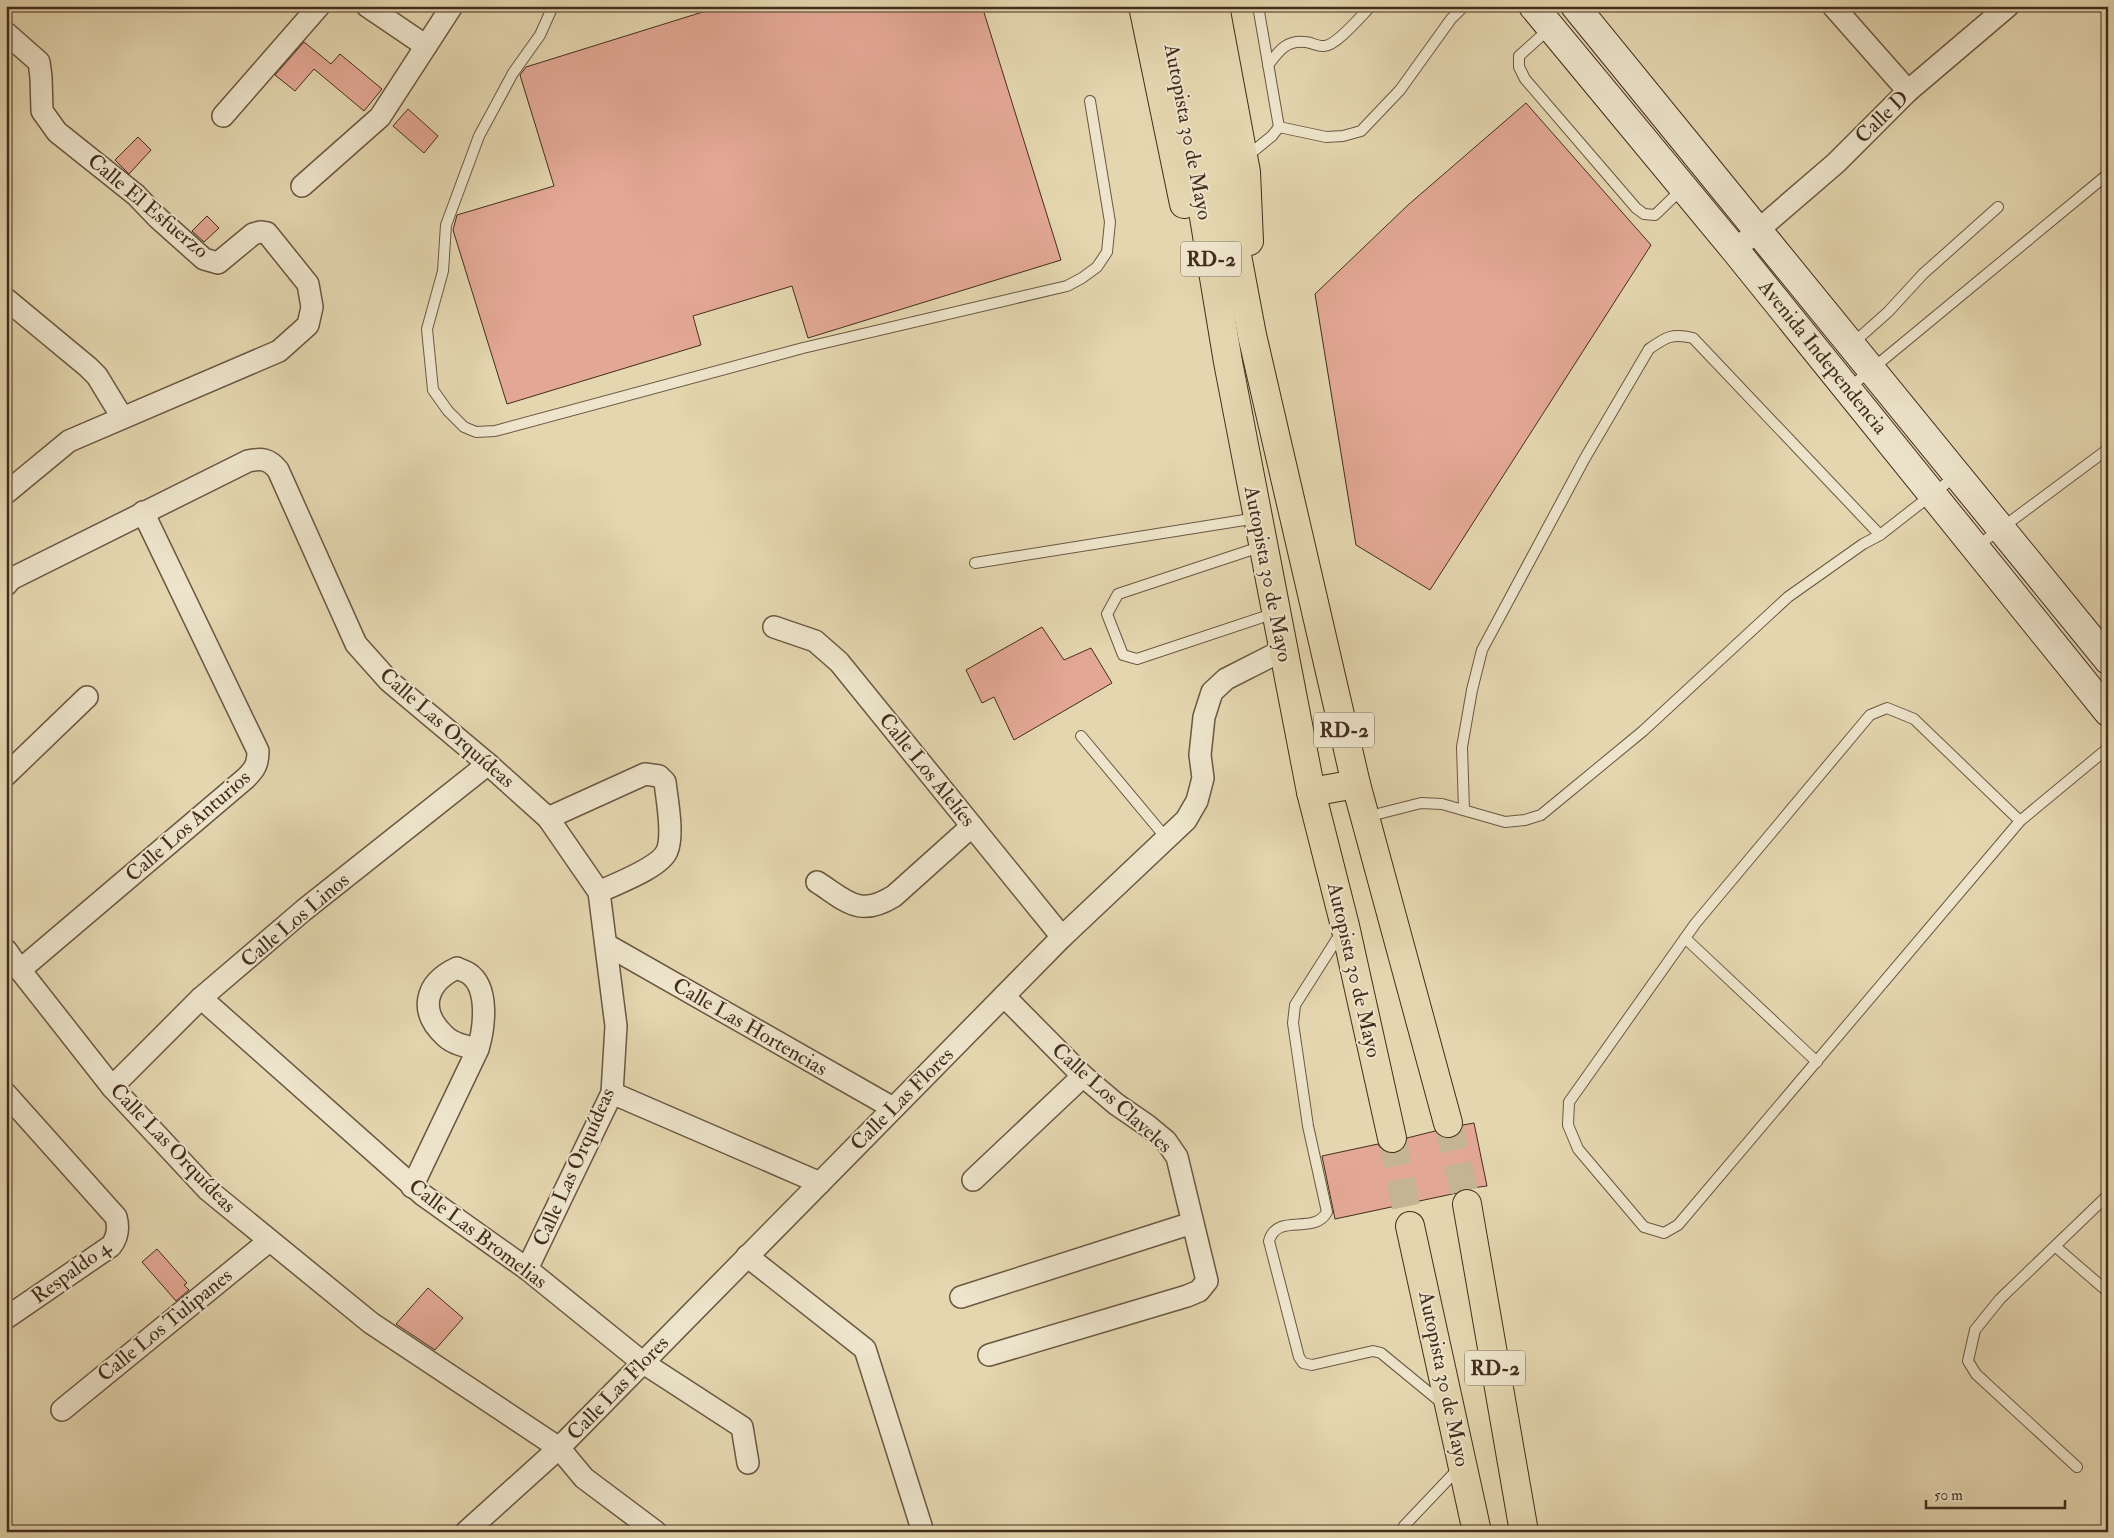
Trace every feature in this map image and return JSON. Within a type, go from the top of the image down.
[{"type":"highway","points":[[1143,6],[1193,252],[1228,362]]},
{"type":"highway","name":"Autopista 30 de Mayo","points":[[1164,6],[1219,159],[1228,362],[1311,792],[1345,926],[1392,1138]]},
{"type":"highway","name":"Autopista 30 de Mayo","points":[[1190,6],[1252,335],[1356,784],[1448,1123]]},
{"type":"highway","points":[[1215,6],[1219,159]]},
{"type":"highway","points":[[1311,792],[1356,784]]},
{"type":"highway","name":"RD-2","points":[[1467,1204],[1524,1532]]},
{"type":"highway","name":"Autopista 30 de Mayo","points":[[1410,1226],[1477,1532]]},
{"type":"street","points":[[223,116],[318,6]]},
{"type":"street","points":[[367,6],[426,46]]},
{"type":"street","points":[[302,186],[380,117],[452,6]]},
{"type":"street","name":"Avenida Independencia","points":[[1533,6],[1684,187],[1934,494],[2108,712]]},
{"type":"street","name":"Avenida Independencia","points":[[1574,6],[1852,344],[2108,660]]},
{"type":"street","points":[[1833,6],[1908,91]]},
{"type":"street","name":"Calle D","points":[[1735,250],[1836,163],[1908,91],[2008,6]]},
{"type":"street","name":"Calle El Esfuerzo","points":[[6,33],[39,62],[42,77],[42,111],[57,132],[136,195],[158,218],[204,259],[218,263],[253,234],[267,233],[308,284],[312,307],[308,325],[280,351],[122,416]]},
{"type":"street","points":[[6,299],[97,376],[122,416],[69,440],[6,493]]},
{"type":"street","name":"Calle Las Orquídeas","points":[[6,585],[11,579],[248,461],[260,458],[271,461],[278,470],[356,644],[389,681],[488,764],[548,818],[599,892],[616,1026],[612,1093],[527,1269]]},
{"type":"street","name":"Calle Los Anturios","points":[[20,970],[246,778],[255,769],[258,761],[258,751],[143,512]]},
{"type":"street","name":"Calle Los Alelíes","points":[[774,627],[815,641],[839,662],[1062,938]]},
{"type":"street","name":"Calle Las Flores","points":[[466,1532],[559,1448],[1004,996],[1186,820],[1197,801],[1203,778],[1200,755],[1204,717],[1212,692],[1226,680],[1283,650]]},
{"type":"street","points":[[6,775],[87,697]]},
{"type":"street","name":"Calle Los Linos","points":[[112,1088],[202,998],[304,910],[488,764]]},
{"type":"street","points":[[548,818],[645,774],[659,776],[665,782],[670,841],[667,852],[660,862],[599,892]]},
{"type":"street","points":[[817,882],[862,908],[879,906],[894,896],[972,826]]},
{"type":"street","name":"Calle Las Hortencias","points":[[607,945],[894,1108]]},
{"type":"street","name":"Calle Las Orquídeas","points":[[6,950],[112,1088],[208,1190],[371,1323],[559,1448],[584,1478],[656,1532]]},
{"type":"street","name":"Calle Los Claveles","points":[[989,1355],[1199,1291],[1207,1281],[1177,1157],[1166,1142],[1148,1126],[1116,1104],[1083,1076],[1004,996]]},
{"type":"street","name":"Calle Las Bromelias","points":[[202,998],[412,1186],[527,1269],[642,1362],[742,1427],[748,1463]]},
{"type":"street","points":[[412,1186],[478,1049]]},
{"type":"street","points":[[972,1180],[1083,1076]]},
{"type":"street","points":[[612,1093],[820,1183]]},
{"type":"street","name":"Respaldo 4","points":[[6,1094],[116,1217],[118,1232],[116,1240],[111,1246],[6,1318]]},
{"type":"street","points":[[960,1297],[1192,1223]]},
{"type":"street","name":"Calle Los Tulipanes","points":[[62,1410],[269,1241]]},
{"type":"street","points":[[747,1256],[864,1349],[923,1532]]},
{"type":"lane","points":[[553,6],[540,34],[513,73],[479,136],[446,225],[443,270],[427,329],[433,390],[458,422],[476,432],[496,431],[803,348],[1067,286],[1082,278],[1097,267],[1107,252],[1110,222],[1090,102]]},
{"type":"lane","points":[[1219,159],[1272,136],[1279,127],[1258,6]]},
{"type":"lane","points":[[1268,65],[1282,46],[1290,42],[1305,42],[1324,46],[1333,43],[1371,6]]},
{"type":"lane","points":[[1279,127],[1326,137],[1342,136],[1361,131],[1400,90],[1451,19],[1464,6]]},
{"type":"lane","points":[[1551,27],[1519,56],[1519,67],[1525,79],[1636,208],[1644,214],[1655,215],[1684,187]]},
{"type":"lane","points":[[1848,389],[2108,174]]},
{"type":"lane","points":[[1852,344],[1888,312],[1923,274],[1998,207]]},
{"type":"lane","points":[[1464,810],[1462,747],[1472,690],[1482,650],[1590,450],[1650,349],[1666,337],[1680,334],[1693,338],[1880,535]]},
{"type":"lane","points":[[1976,547],[2108,449]]},
{"type":"lane","points":[[1365,817],[1421,803],[1442,804],[1505,822],[1525,820],[1541,815],[1643,731],[1788,598],[1863,544],[1880,535],[1957,474]]},
{"type":"lane","points":[[975,563],[1258,517]]},
{"type":"lane","points":[[1263,546],[1118,594],[1107,614],[1122,655],[1137,659],[1276,612]]},
{"type":"lane","points":[[2020,821],[1914,719],[1887,708],[1870,714],[1686,938],[1569,1102],[1568,1125],[1578,1149],[1644,1227],[1664,1233],[1678,1225],[2020,821],[2108,748]]},
{"type":"lane","points":[[1081,736],[1167,839]]},
{"type":"lane","points":[[1345,926],[1295,1006],[1293,1023],[1308,1126],[1327,1212],[1318,1222],[1277,1228],[1272,1232],[1269,1241],[1299,1357],[1303,1362],[1312,1365],[1373,1351],[1381,1352],[1451,1410]]},
{"type":"lane","points":[[1686,938],[1816,1062]]},
{"type":"lane","points":[[2077,1467],[1976,1374],[1968,1361],[1975,1330],[2000,1300],[2108,1195]]},
{"type":"lane","points":[[2056,1247],[2108,1292]]},
{"type":"lane","points":[[1401,1532],[1404,1526],[1462,1465]]},
{"type":"building","points":[[722,6],[982,6],[1061,260],[808,338],[792,286],[693,316],[701,345],[507,404],[453,230],[457,215],[554,186],[520,75],[526,67]]},
{"type":"building","points":[[304,42],[331,64],[340,54],[382,89],[364,111],[314,69],[295,91],[275,75]]},
{"type":"building","points":[[1526,103],[1651,245],[1430,590],[1356,545],[1315,294],[1408,205]]},
{"type":"building","points":[[408,109],[438,136],[424,153],[393,126]]},
{"type":"building","points":[[138,137],[151,150],[129,174],[115,160]]},
{"type":"building","points":[[207,216],[219,228],[204,242],[192,231]]},
{"type":"building","points":[[1042,627],[1064,660],[1091,648],[1112,683],[1014,740],[994,697],[982,703],[966,670]]},
{"type":"building","points":[[1474,1123],[1487,1186],[1464,1189],[1457,1193],[1335,1219],[1322,1156],[1378,1144],[1387,1153],[1395,1153],[1403,1149],[1407,1138],[1435,1131],[1444,1138],[1452,1138],[1459,1134],[1463,1125]]},
{"type":"building","points":[[157,1249],[187,1283],[184,1285],[189,1290],[176,1301],[142,1262]]},
{"type":"building","points":[[428,1288],[463,1318],[435,1350],[396,1324]]},
{"type":"tunnel","points":[[1448,1123],[1467,1204]]},
{"type":"tunnel","points":[[1392,1138],[1410,1226]]}]
